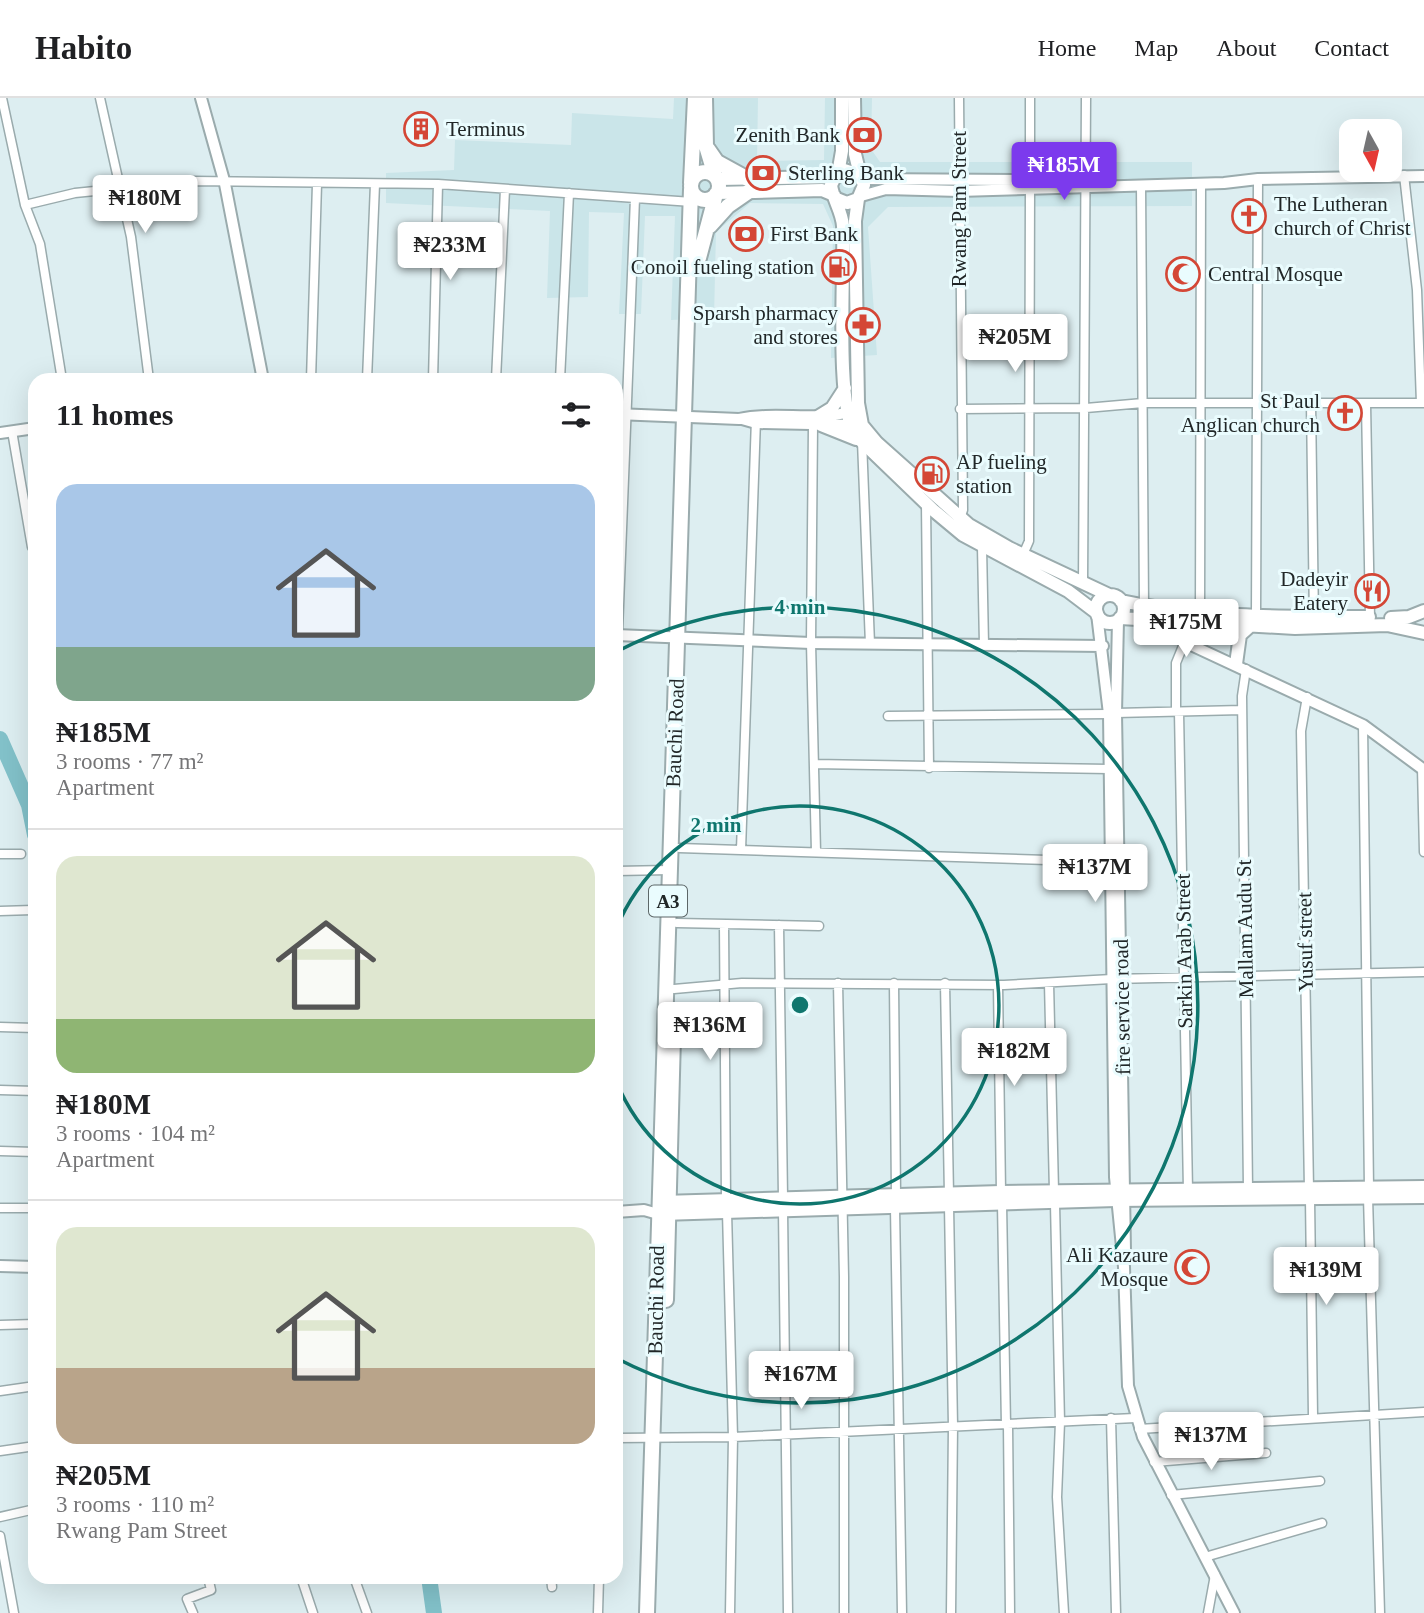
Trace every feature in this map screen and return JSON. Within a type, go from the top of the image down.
[{"type":"highway","name":"A3","points":[[691,192],[695,98]]},
{"type":"highway","points":[[705,98],[706,146],[716,185],[710,199],[701,200],[691,192],[701,173],[716,185]]},
{"type":"highway","points":[[702,235],[720,213],[750,185],[718,162],[706,146]]},
{"type":"highway","name":"Bauchi Road","points":[[689,417],[698,263],[702,235],[716,185]]},
{"type":"highway","name":"Bauchi Road","points":[[660,1208],[677,923],[689,417],[691,192]]},
{"type":"highway","name":"Bauchi Road","points":[[657,1613],[660,1208],[669,870],[682,638]]},
{"type":"highway","name":"Bauchi Road","points":[[648,1613],[658,1439]]},
{"type":"main road","points":[[842,98],[842,152],[831,186],[843,224],[845,388],[858,427],[926,503],[987,537],[1068,591],[1105,621],[1158,619],[1314,622],[1387,625],[1424,633]]},
{"type":"main road","points":[[854,98],[855,155],[861,177],[855,221],[858,427]]},
{"type":"main road","points":[[750,185],[836,175],[850,170],[861,177]]},
{"type":"main road","points":[[716,185],[822,190],[847,203],[860,197]]},
{"type":"main road","points":[[818,422],[832,408],[845,388]]},
{"type":"main road","points":[[818,422],[858,427],[982,547],[1121,601],[1253,620]]},
{"type":"main road","points":[[1097,614],[1098,601],[1109,596]]},
{"type":"main road","points":[[1119,619],[1124,610],[1121,601]]},
{"type":"main road","points":[[1314,622],[1409,617],[1424,611]]},
{"type":"main road","points":[[1391,618],[1424,625]]},
{"type":"main road","points":[[1241,667],[1240,635],[1253,620]]},
{"type":"main road","points":[[1368,1193],[1424,1187]]},
{"type":"main road","points":[[1121,1195],[1248,1189],[1309,1194]]},
{"type":"main road","points":[[660,1208],[1121,1195],[1368,1193],[1424,1197]]},
{"type":"street","points":[[2,98],[25,205],[40,244],[61,373]]},
{"type":"street","points":[[100,98],[131,237],[148,373]]},
{"type":"street","points":[[201,98],[225,184],[262,373]]},
{"type":"street","name":"Rwang Pam Street","points":[[958,523],[959,98]]},
{"type":"street","points":[[1020,560],[1029,541],[1030,98]]},
{"type":"street","points":[[1083,584],[1086,98]]},
{"type":"street","points":[[960,409],[1086,408],[1143,403],[1422,403],[1417,290],[1404,175]]},
{"type":"street","points":[[860,197],[886,189],[1030,183],[1424,176]]},
{"type":"street","points":[[861,177],[960,186]]},
{"type":"street","points":[[1087,182],[1142,185],[1258,179]]},
{"type":"street","points":[[1253,620],[1258,403],[1258,179]]},
{"type":"street","points":[[25,205],[75,193],[194,181],[225,184],[438,184],[635,198],[691,192]]},
{"type":"street","points":[[1200,612],[1201,183]]},
{"type":"street","points":[[311,373],[317,184]]},
{"type":"street","points":[[367,373],[375,184]]},
{"type":"street","points":[[433,373],[438,184]]},
{"type":"street","points":[[1142,185],[1144,606]]},
{"type":"street","points":[[496,373],[505,189]]},
{"type":"street","points":[[560,373],[569,193]]},
{"type":"street","points":[[623,383],[635,198]]},
{"type":"street","points":[[1311,404],[1314,622]]},
{"type":"street","points":[[1366,404],[1370,617]]},
{"type":"street","points":[[623,414],[818,422],[858,427],[867,522],[870,643]]},
{"type":"street","points":[[741,850],[746,641],[756,419]]},
{"type":"street","points":[[816,852],[811,643],[818,422]]},
{"type":"street","points":[[0,433],[28,429]]},
{"type":"street","points":[[12,431],[28,524]]},
{"type":"street","points":[[926,503],[929,768]]},
{"type":"street","points":[[982,547],[984,645]]},
{"type":"street","points":[[1097,614],[1112,713],[1109,768],[1110,862],[1117,978]]},
{"type":"street","name":"fire service road","points":[[1119,619],[1112,713],[1126,1369],[1137,1423],[1154,1462],[1234,1613]]},
{"type":"street","points":[[1158,619],[1185,641],[1363,725],[1423,769],[1424,852]]},
{"type":"street","points":[[623,635],[811,643],[1103,646]]},
{"type":"street","name":"Sarkin Arab Street","points":[[1185,641],[1176,663],[1188,1190]]},
{"type":"street","name":"Mallam Audu St","points":[[1241,667],[1248,1189]]},
{"type":"street","name":"Yusuf street","points":[[1307,697],[1301,730],[1313,1416]]},
{"type":"street","points":[[888,716],[1242,710]]},
{"type":"street","points":[[1363,725],[1368,1193],[1380,1613]]},
{"type":"street","points":[[814,764],[929,768],[1109,768]]},
{"type":"street","points":[[679,848],[1110,862]]},
{"type":"street","points":[[0,854],[21,854]]},
{"type":"street","points":[[623,871],[669,870]]},
{"type":"street","points":[[0,911],[28,910]]},
{"type":"street","points":[[677,923],[819,926]]},
{"type":"street","points":[[724,924],[733,1437],[730,1613]]},
{"type":"street","points":[[779,925],[789,1613]]},
{"type":"street","points":[[674,989],[780,982],[998,985],[1117,978],[1424,972]]},
{"type":"street","points":[[838,983],[840,1203],[844,1277],[844,1613]]},
{"type":"street","points":[[894,983],[902,1613]]},
{"type":"street","points":[[945,983],[953,1426],[951,1613]]},
{"type":"street","points":[[1049,983],[1060,1422],[1058,1497],[1064,1613]]},
{"type":"street","points":[[998,985],[1010,1613]]},
{"type":"street","points":[[0,1027],[28,1028]]},
{"type":"street","points":[[0,1090],[28,1091]]},
{"type":"street","points":[[0,1151],[28,1152]]},
{"type":"street","points":[[0,1208],[28,1208]]},
{"type":"street","points":[[623,1211],[660,1208]]},
{"type":"street","points":[[0,1266],[28,1267]]},
{"type":"street","points":[[0,1325],[28,1324]]},
{"type":"street","points":[[0,1391],[28,1387]]},
{"type":"street","points":[[623,1438],[733,1437],[1111,1418],[1137,1423],[1424,1412]]},
{"type":"street","points":[[1111,1418],[1116,1613]]},
{"type":"street","points":[[0,1451],[28,1447]]},
{"type":"street","points":[[1154,1462],[1266,1453]]},
{"type":"street","points":[[1171,1495],[1320,1481]]},
{"type":"street","points":[[0,1517],[28,1511]]},
{"type":"street","points":[[1205,1557],[1322,1523]]},
{"type":"street","points":[[0,1536],[3,1574],[14,1613]]},
{"type":"street","points":[[1208,1613],[1215,1575]]},
{"type":"street","points":[[193,1613],[187,1599],[212,1590],[210,1584]]},
{"type":"street","points":[[304,1584],[313,1613]]},
{"type":"street","points":[[357,1584],[367,1613]]},
{"type":"street","points":[[598,1584],[598,1613]]},
{"type":"shaded area","name":"Terminus","points":[[674,98],[758,98],[757,161],[824,160],[825,98],[872,98],[871,149],[880,162],[1192,162],[1192,206],[888,207],[868,227],[877,355],[831,358],[833,226],[823,204],[750,203],[716,232],[714,318],[671,320],[675,216],[645,216],[641,314],[619,314],[624,213],[589,212],[588,297],[547,298],[550,211],[386,203],[386,173],[454,170],[455,140],[571,145],[572,113],[673,119]]},
{"type":"waterway","points":[[0,739],[28,803]]},
{"type":"waterway","points":[[430,1584],[434,1613]]},
{"type":"place","name":"Terminus","points":[[421,129]]},
{"type":"place","name":"Zenith Bank","points":[[864,135]]},
{"type":"place","name":"Sterling Bank","points":[[763,173]]},
{"type":"place","name":"The Lutheran church of Christ","points":[[1249,216]]},
{"type":"place","name":"First Bank","points":[[746,234]]},
{"type":"place","name":"Conoil fueling station","points":[[839,267]]},
{"type":"place","name":"Central Mosque","points":[[1183,274]]},
{"type":"place","name":"Sparsh pharmacy and stores","points":[[863,325]]},
{"type":"place","name":"St Paul Anglican church","points":[[1345,413]]},
{"type":"place","name":"AP fueling station","points":[[932,474]]},
{"type":"place","name":"Dadeyir Eatery","points":[[1372,591]]},
{"type":"place","name":"Ali Kazaure Mosque","points":[[1192,1267]]}]
